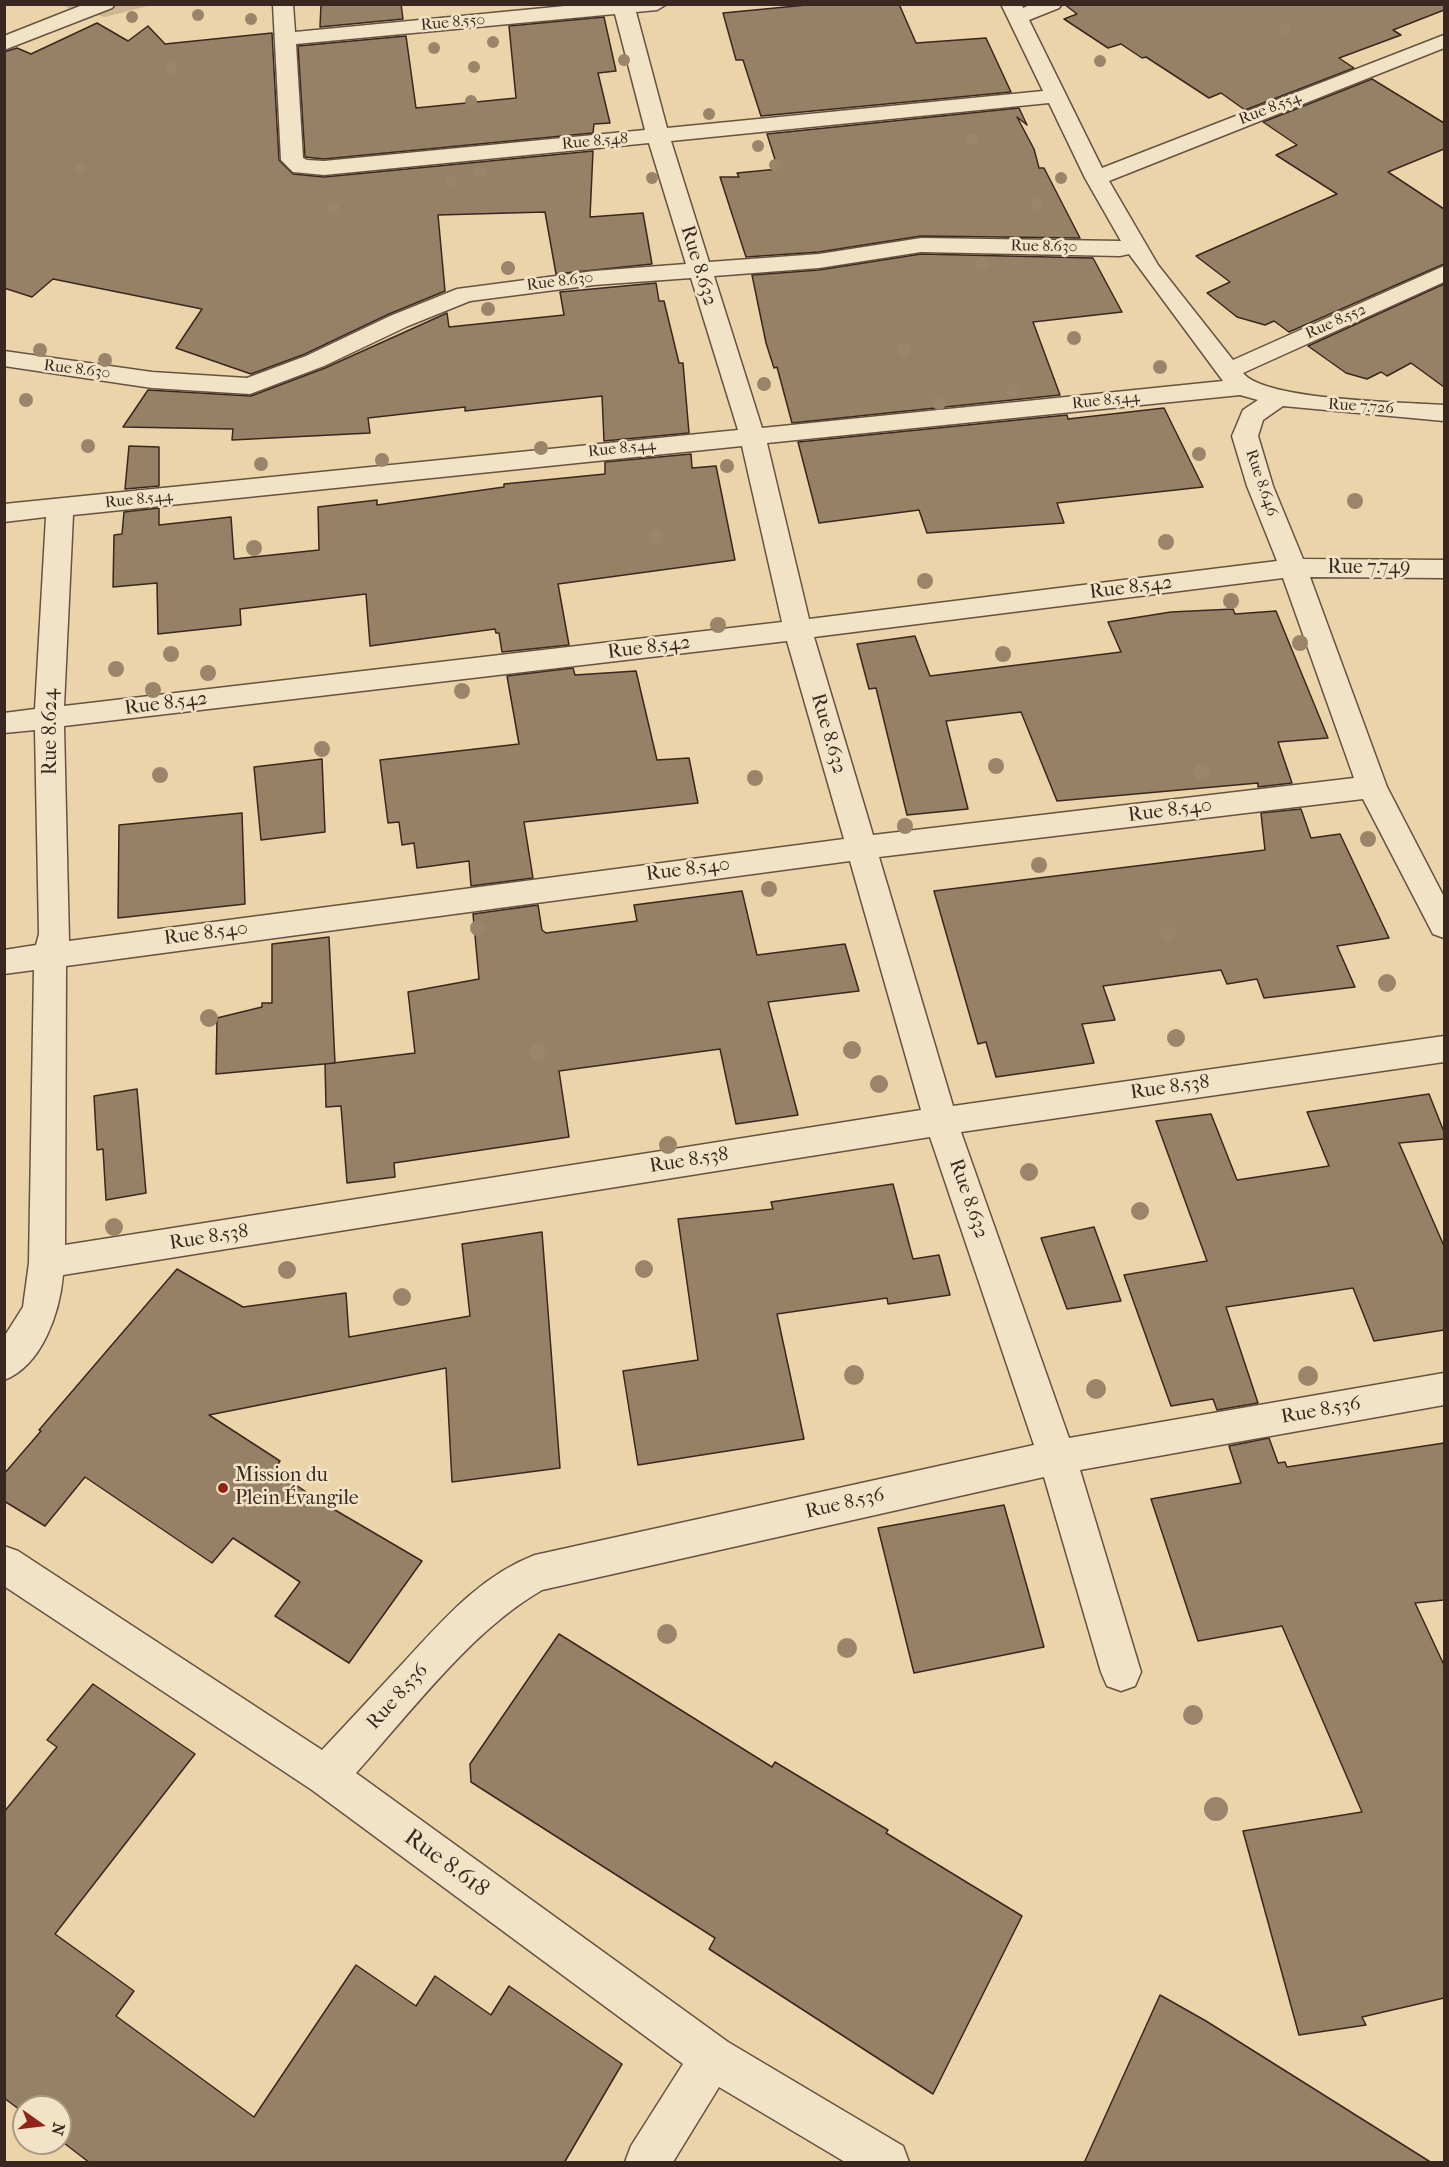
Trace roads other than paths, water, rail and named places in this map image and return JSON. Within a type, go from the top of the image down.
[{"type":"street","points":[[4,44],[70,10],[105,4]]},
{"type":"street","name":"Rue 8.548","points":[[283,4],[292,160],[301,167],[336,166],[658,136],[1055,96]]},
{"type":"street","name":"Rue 8.550","points":[[286,39],[657,4]]},
{"type":"street","points":[[1052,4],[1015,11],[1096,178],[1148,267],[1234,379],[1278,398]]},
{"type":"street","name":"Rue 8.632","points":[[624,6],[658,136],[752,435],[798,630],[941,1121],[1057,1456],[1121,1672]]},
{"type":"street","name":"Rue 8.554","points":[[1096,178],[1444,41]]},
{"type":"street","name":"Rue 8.630","points":[[4,358],[152,380],[250,386],[315,361],[399,321],[465,294],[594,278],[819,261],[921,245],[1120,249],[1136,245]]},
{"type":"street","name":"Rue 8.552","points":[[1234,379],[1444,273]]},
{"type":"street","name":"Rue 8.544","points":[[4,513],[752,435],[1234,379]]},
{"type":"street","name":"Rue 7.726","points":[[1278,398],[1444,414]]},
{"type":"street","name":"Rue 8.646","points":[[1278,398],[1252,416],[1245,436],[1260,486],[1293,568],[1372,787],[1444,926]]},
{"type":"street","name":"Rue 8.624","points":[[48,1263],[50,954],[55,934],[50,717],[60,508]]},
{"type":"street","name":"Rue 7.749","points":[[1293,568],[1444,569]]},
{"type":"street","name":"Rue 8.542","points":[[4,723],[798,630],[1293,568]]},
{"type":"street","name":"Rue 8.540","points":[[4,962],[50,954],[860,848],[1372,787]]},
{"type":"street","name":"Rue 8.538","points":[[48,1263],[941,1121],[1444,1049]]},
{"type":"street","points":[[4,1364],[27,1338],[44,1303],[48,1263]]},
{"type":"street","name":"Rue 8.536","points":[[326,1776],[466,1623],[502,1592],[535,1573],[1057,1456],[1444,1389]]},
{"type":"street","name":"Rue 8.618","points":[[4,1563],[326,1776],[712,2058],[887,2163]]},
{"type":"street","points":[[647,2163],[712,2058]]},
{"type":"place","name":"Mission du Plein Évangile","points":[[223,1488]]}]
